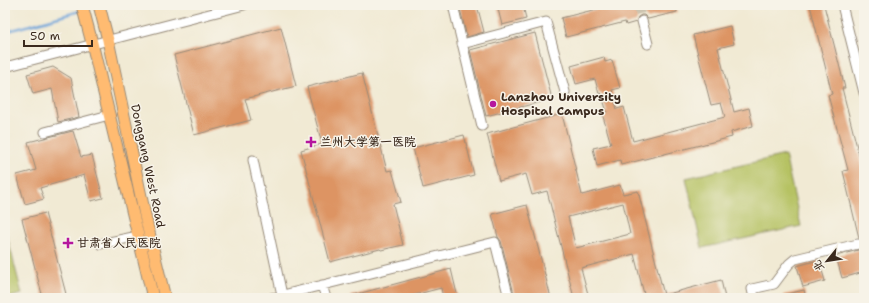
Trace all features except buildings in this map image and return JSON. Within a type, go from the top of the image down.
[{"type":"main road","name":"Donggang West Road","points":[[82,5],[152,298]]},
{"type":"main road","name":"Donggang West Road","points":[[99,5],[108,40],[146,220],[165,298]]},
{"type":"street","points":[[5,67],[92,43],[244,5]]},
{"type":"street","points":[[453,5],[482,126]]},
{"type":"street","points":[[842,5],[860,62],[864,93]]},
{"type":"street","points":[[642,20],[648,44]]},
{"type":"street","points":[[462,44],[546,22],[565,92]]},
{"type":"street","points":[[45,132],[109,115]]},
{"type":"street","points":[[253,160],[282,295]]},
{"type":"street","points":[[100,244],[138,236]]},
{"type":"street","points":[[271,298],[495,242],[509,298]]},
{"type":"street","points":[[753,294],[774,284],[789,264],[795,259],[858,244],[864,245]]},
{"type":"street","points":[[322,285],[326,298]]},
{"type":"green space","points":[[785,155],[801,226],[702,248],[686,178]]},
{"type":"green space","points":[[5,228],[22,294],[6,298],[5,298]]},
{"type":"waterway","points":[[5,32],[80,11]]},
{"type":"tunnel","points":[[638,5],[642,21]]},
{"type":"place","name":"Lanzhou University Hospital Campus","points":[[493,104]]},
{"type":"place","name":"兰州大学第一医院","points":[[311,142]]},
{"type":"place","name":"甘肃省人民医院","points":[[68,243]]}]
